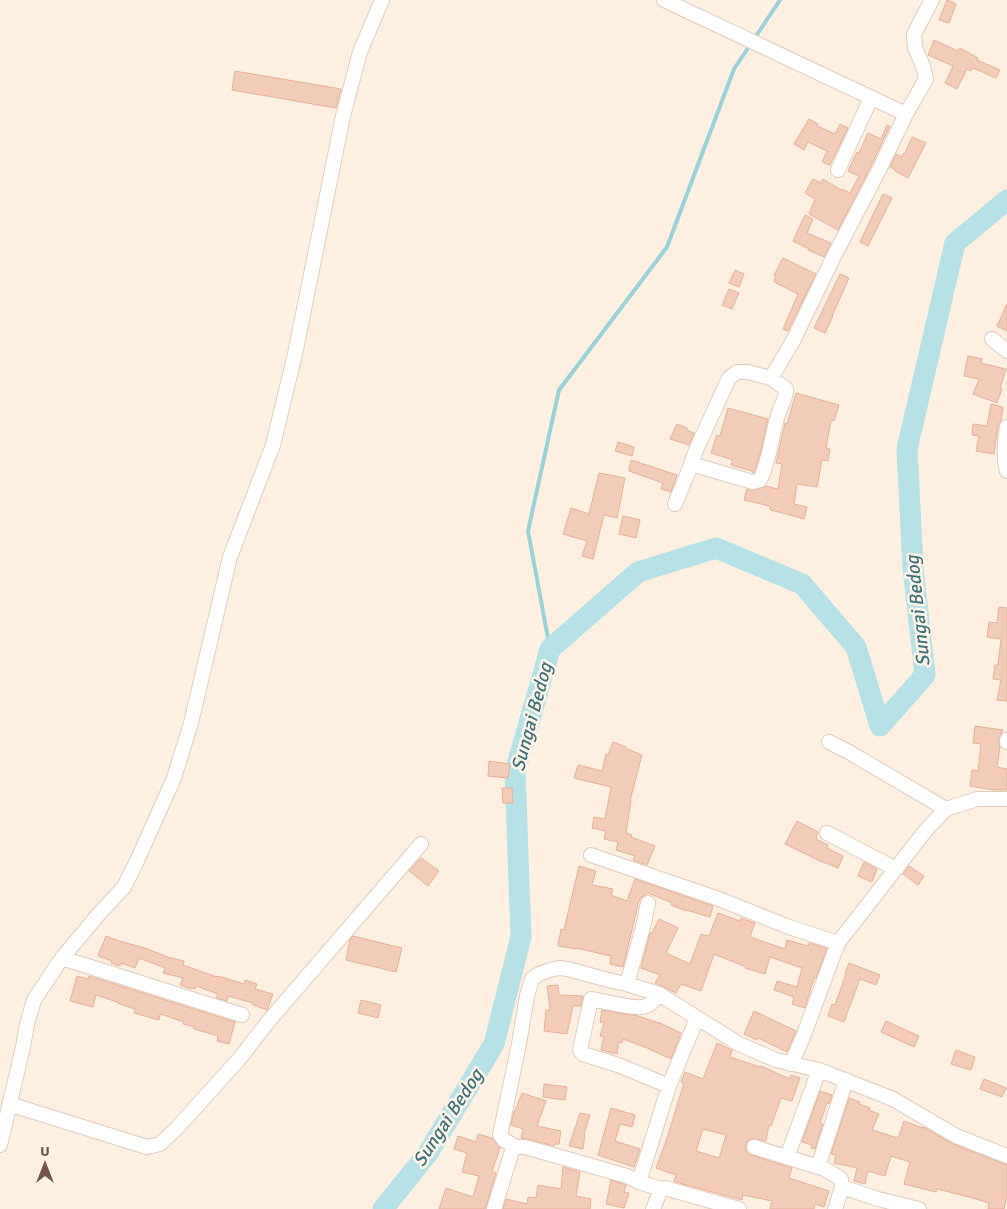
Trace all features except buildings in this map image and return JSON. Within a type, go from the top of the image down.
[{"type":"street","points":[[0,1146],[34,1000],[62,958],[124,887],[174,778],[191,723],[230,557],[273,445],[295,354],[343,116],[360,52],[382,0]]},
{"type":"street","points":[[664,0],[906,114]]},
{"type":"street","points":[[770,378],[793,341],[906,114],[926,79],[923,66],[915,48],[914,34],[932,0]]},
{"type":"street","points":[[838,170],[871,98]]},
{"type":"street","points":[[992,338],[1007,351]]},
{"type":"street","points":[[675,504],[696,450],[729,378],[737,372],[748,372],[770,378],[786,388],[786,396],[778,415],[767,461],[760,480],[753,482],[691,464]]},
{"type":"street","points":[[1007,427],[1004,448],[1007,471]]},
{"type":"street","points":[[829,742],[847,750],[946,809]]},
{"type":"street","points":[[791,1064],[838,943],[926,830],[946,809],[977,799],[1007,800]]},
{"type":"street","points":[[827,834],[896,869]]},
{"type":"street","points":[[9,1104],[147,1147],[160,1144],[177,1128],[240,1058],[273,1016],[421,844]]},
{"type":"street","points":[[591,855],[719,899],[789,927],[838,943]]},
{"type":"street","points":[[627,984],[648,903]]},
{"type":"street","points":[[62,958],[242,1015]]},
{"type":"street","points":[[739,1209],[672,1190],[661,1189],[627,1176],[516,1146],[504,1140],[500,1134],[532,979],[550,970],[568,969],[659,994],[739,1044],[776,1060],[819,1070],[893,1099],[956,1136],[1007,1156]]},
{"type":"street","points":[[659,994],[652,1003],[644,1007],[591,999],[580,1050],[583,1054],[618,1065],[669,1086]]},
{"type":"street","points":[[639,1182],[669,1086],[697,1018]]},
{"type":"street","points":[[787,1157],[819,1070]]},
{"type":"street","points":[[818,1167],[846,1080]]},
{"type":"street","points":[[494,1209],[513,1148],[516,1146]]},
{"type":"street","points":[[754,1147],[826,1169],[842,1179],[842,1187],[835,1209]]},
{"type":"street","points":[[842,1187],[878,1199],[919,1209]]},
{"type":"street","points":[[654,1209],[661,1189]]},
{"type":"waterway","points":[[550,649],[528,531],[559,390],[667,247],[734,69],[780,0]]},
{"type":"waterway","name":"Sungai Bedog","points":[[383,1209],[428,1153],[494,1044],[521,937],[515,772],[550,649],[638,572],[716,548],[802,584],[856,647],[880,726],[925,675],[913,568],[907,449],[955,243],[1007,200]]}]
